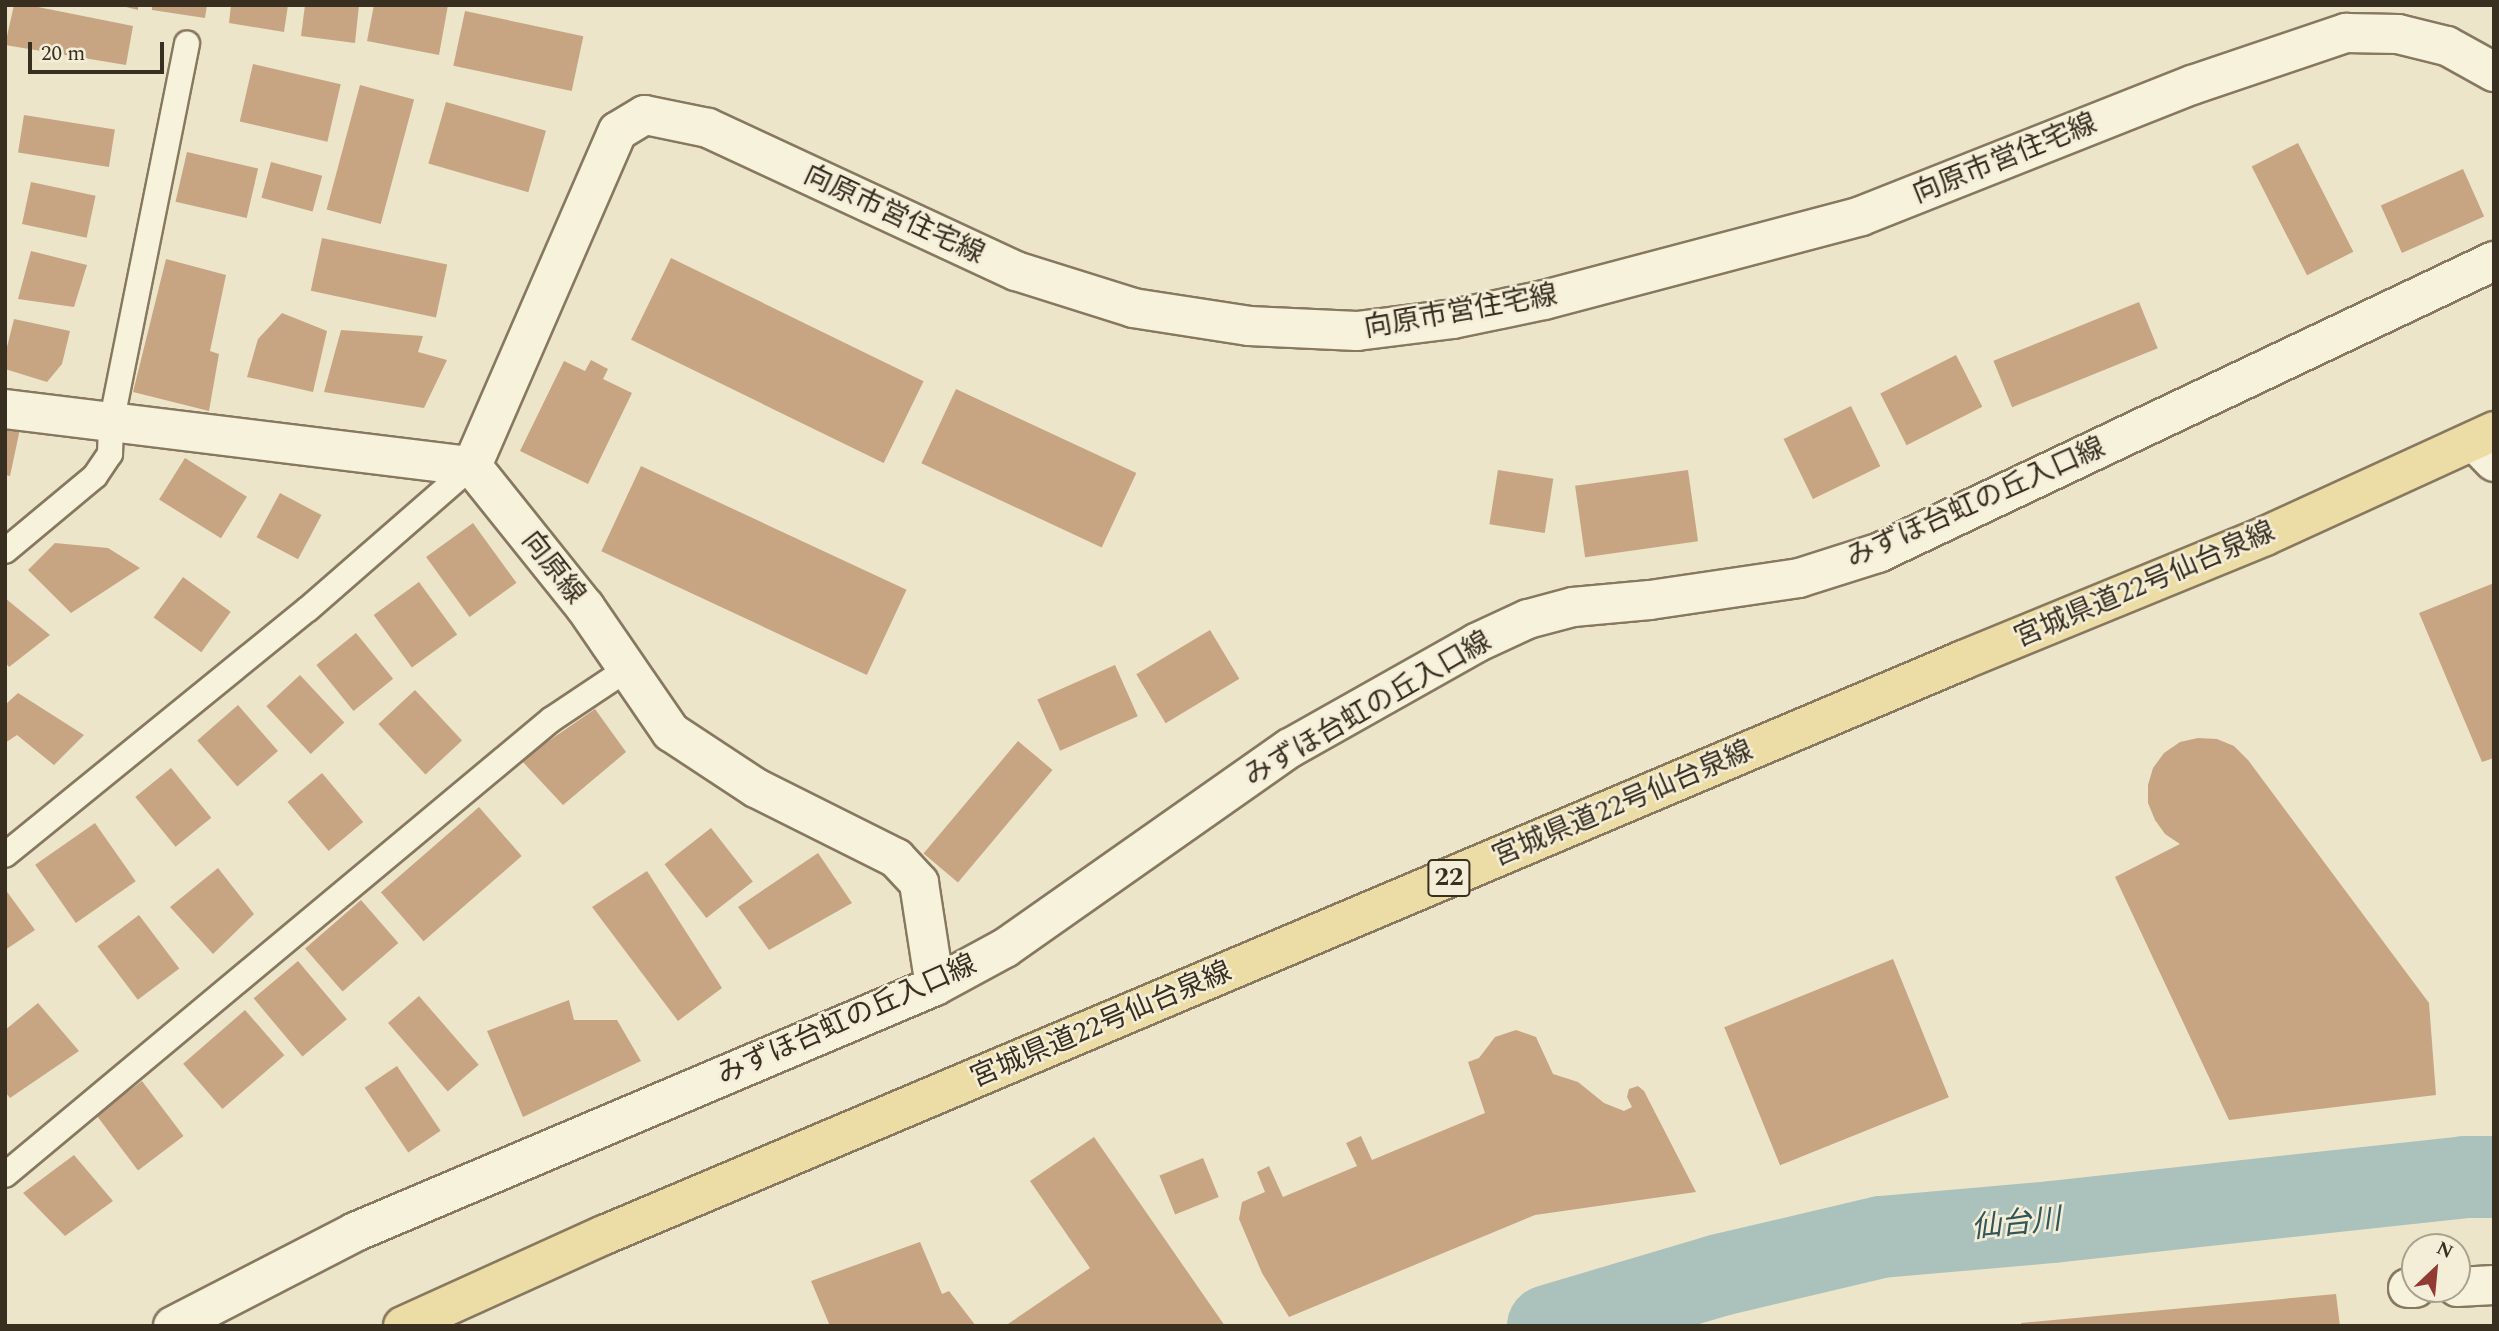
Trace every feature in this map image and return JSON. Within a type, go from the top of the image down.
[{"type":"main road","name":"宮城県道22号仙台泉線","points":[[404,1326],[630,1225],[1963,660],[2487,444]]},
{"type":"street","name":"向原市営住宅線","points":[[472,466],[618,131],[645,115],[708,128],[1016,271],[1133,308],[1249,326],[1357,331],[1452,319],[1544,300],[1861,216],[2192,85],[2346,33],[2398,34],[2447,46],[2494,72]]},
{"type":"street","name":"みずほ台虹の丘入口線","points":[[173,1326],[355,1232],[935,986],[1004,948],[1290,748],[1476,643],[1528,618],[1573,607],[1650,600],[1798,578],[1878,553],[2494,261]]},
{"type":"street","points":[[5,409],[472,466]]},
{"type":"street","name":"向原線","points":[[472,466],[584,607],[671,732],[756,788],[896,858],[919,883],[935,986]]},
{"type":"street","points":[[2471,1286],[2494,1285]]},
{"type":"lane","points":[[5,551],[95,476],[110,454],[111,424],[187,44]]},
{"type":"lane","points":[[5,855],[308,609],[472,466]]},
{"type":"lane","points":[[5,1175],[552,719],[627,669]]},
{"type":"building","points":[[14,5],[28,5],[133,26],[126,65],[5,45]]},
{"type":"building","points":[[118,5],[138,5],[138,10]]},
{"type":"building","points":[[152,5],[207,5],[205,18],[152,10]]},
{"type":"building","points":[[231,5],[288,5],[284,32],[229,23]]},
{"type":"building","points":[[305,5],[359,5],[355,43],[301,36]]},
{"type":"building","points":[[374,5],[448,5],[439,55],[367,41]]},
{"type":"building","points":[[465,11],[583,36],[572,91],[453,66]]},
{"type":"building","points":[[253,64],[341,84],[327,142],[240,121]]},
{"type":"building","points":[[360,85],[414,99],[381,224],[327,210]]},
{"type":"building","points":[[446,102],[546,131],[528,192],[428,164]]},
{"type":"building","points":[[24,115],[115,129],[109,167],[18,153]]},
{"type":"building","points":[[2298,143],[2353,252],[2307,275],[2252,167]]},
{"type":"building","points":[[187,152],[258,168],[247,218],[176,202]]},
{"type":"building","points":[[271,162],[322,176],[313,211],[261,198]]},
{"type":"building","points":[[2463,169],[2484,217],[2402,253],[2381,206]]},
{"type":"building","points":[[31,182],[96,196],[87,238],[22,224]]},
{"type":"building","points":[[322,238],[447,265],[436,317],[311,291]]},
{"type":"building","points":[[31,251],[87,265],[74,307],[18,299]]},
{"type":"building","points":[[671,258],[924,381],[884,463],[631,340]]},
{"type":"building","points":[[166,259],[226,275],[210,351],[219,354],[209,411],[133,392]]},
{"type":"building","points":[[2139,302],[2158,348],[2012,407],[1993,361]]},
{"type":"building","points":[[282,313],[327,331],[313,392],[247,377],[258,339]]},
{"type":"building","points":[[14,319],[70,331],[62,364],[47,382],[5,369],[5,355]]},
{"type":"building","points":[[341,330],[423,336],[418,352],[447,360],[424,408],[324,392]]},
{"type":"building","points":[[1956,355],[1982,407],[1907,445],[1880,394]]},
{"type":"building","points":[[591,360],[608,369],[603,379],[632,393],[588,484],[520,451],[564,361],[585,371]]},
{"type":"building","points":[[956,389],[1136,473],[1102,547],[921,463]]},
{"type":"building","points":[[1851,406],[1880,466],[1813,499],[1784,439]]},
{"type":"building","points":[[5,427],[20,429],[10,476],[5,475]]},
{"type":"building","points":[[185,458],[247,497],[221,538],[159,500]]},
{"type":"building","points":[[641,466],[907,590],[867,675],[601,551]]},
{"type":"building","points":[[1498,470],[1553,479],[1545,533],[1489,524]]},
{"type":"building","points":[[1688,470],[1698,541],[1585,557],[1575,486]]},
{"type":"building","points":[[280,493],[321,515],[298,559],[257,537]]},
{"type":"building","points":[[473,523],[516,583],[470,617],[426,557]]},
{"type":"building","points":[[55,543],[108,548],[140,568],[71,613],[28,570]]},
{"type":"building","points":[[183,577],[231,612],[201,652],[154,617]]},
{"type":"building","points":[[419,582],[457,635],[412,668],[374,615]]},
{"type":"building","points":[[2494,583],[2494,758],[2482,762],[2419,613]]},
{"type":"building","points":[[5,598],[50,635],[9,667],[5,662]]},
{"type":"building","points":[[1210,630],[1239,679],[1166,723],[1136,674]]},
{"type":"building","points":[[356,633],[393,679],[353,711],[316,665]]},
{"type":"building","points":[[1115,665],[1138,716],[1060,751],[1037,700]]},
{"type":"building","points":[[300,675],[344,723],[311,754],[266,706]]},
{"type":"building","points":[[415,690],[462,740],[425,775],[378,724]]},
{"type":"building","points":[[18,693],[84,735],[54,765],[17,735],[5,743],[5,705]]},
{"type":"building","points":[[238,705],[278,751],[237,786],[197,740]]},
{"type":"building","points":[[595,709],[626,752],[563,805],[521,760]]},
{"type":"building","points":[[2198,738],[2217,739],[2234,746],[2248,760],[2429,1003],[2436,1095],[2229,1120],[2115,877],[2180,844],[2165,834],[2155,820],[2148,803],[2148,785],[2153,768],[2164,753],[2180,742]]},
{"type":"building","points":[[1018,741],[1052,770],[958,883],[924,854]]},
{"type":"building","points":[[171,768],[211,818],[176,847],[135,797]]},
{"type":"building","points":[[322,773],[363,822],[329,851],[288,802]]},
{"type":"building","points":[[479,807],[522,856],[424,941],[381,892]]},
{"type":"building","points":[[95,823],[136,881],[76,923],[35,865]]},
{"type":"building","points":[[711,828],[753,882],[706,918],[665,864]]},
{"type":"building","points":[[818,853],[852,903],[769,950],[738,907]]},
{"type":"building","points":[[218,868],[254,914],[213,954],[170,907]]},
{"type":"building","points":[[647,871],[722,988],[678,1021],[592,907]]},
{"type":"building","points":[[5,889],[35,930],[5,950]]},
{"type":"building","points":[[361,900],[398,943],[343,992],[305,949]]},
{"type":"building","points":[[139,915],[179,969],[138,1000],[97,946]]},
{"type":"building","points":[[1893,959],[1949,1097],[1780,1165],[1724,1027]]},
{"type":"building","points":[[298,961],[347,1019],[302,1057],[254,998]]},
{"type":"building","points":[[419,996],[479,1065],[448,1092],[388,1023]]},
{"type":"building","points":[[569,1000],[574,1020],[617,1020],[641,1061],[523,1117],[487,1031]]},
{"type":"building","points":[[38,1003],[79,1051],[10,1098],[5,1092],[5,1030]]},
{"type":"building","points":[[245,1010],[284,1055],[222,1109],[183,1064]]},
{"type":"building","points":[[1516,1030],[1536,1037],[1553,1074],[1578,1082],[1604,1103],[1624,1111],[1632,1107],[1627,1097],[1629,1089],[1638,1086],[1644,1091],[1696,1192],[1535,1215],[1289,1317],[1262,1273],[1239,1219],[1242,1202],[1265,1192],[1257,1172],[1269,1166],[1283,1197],[1357,1166],[1346,1143],[1361,1136],[1372,1160],[1485,1113],[1468,1062],[1479,1058],[1495,1037]]},
{"type":"building","points":[[397,1066],[441,1131],[408,1152],[365,1088]]},
{"type":"building","points":[[142,1081],[184,1136],[138,1170],[96,1115]]},
{"type":"building","points":[[1094,1137],[1225,1326],[1005,1326],[1090,1268],[1030,1181]]},
{"type":"building","points":[[74,1155],[113,1201],[65,1236],[23,1193]]},
{"type":"building","points":[[1203,1158],[1219,1197],[1175,1215],[1159,1176]]},
{"type":"building","points":[[920,1242],[942,1294],[949,1291],[976,1326],[830,1326],[811,1281]]},
{"type":"building","points":[[2336,1294],[2340,1326],[2021,1326],[2021,1323]]},
{"type":"waterway","name":"仙台川","points":[[1548,1326],[1720,1275],[1881,1237],[2052,1222],[2465,1177],[2494,1177]]}]
